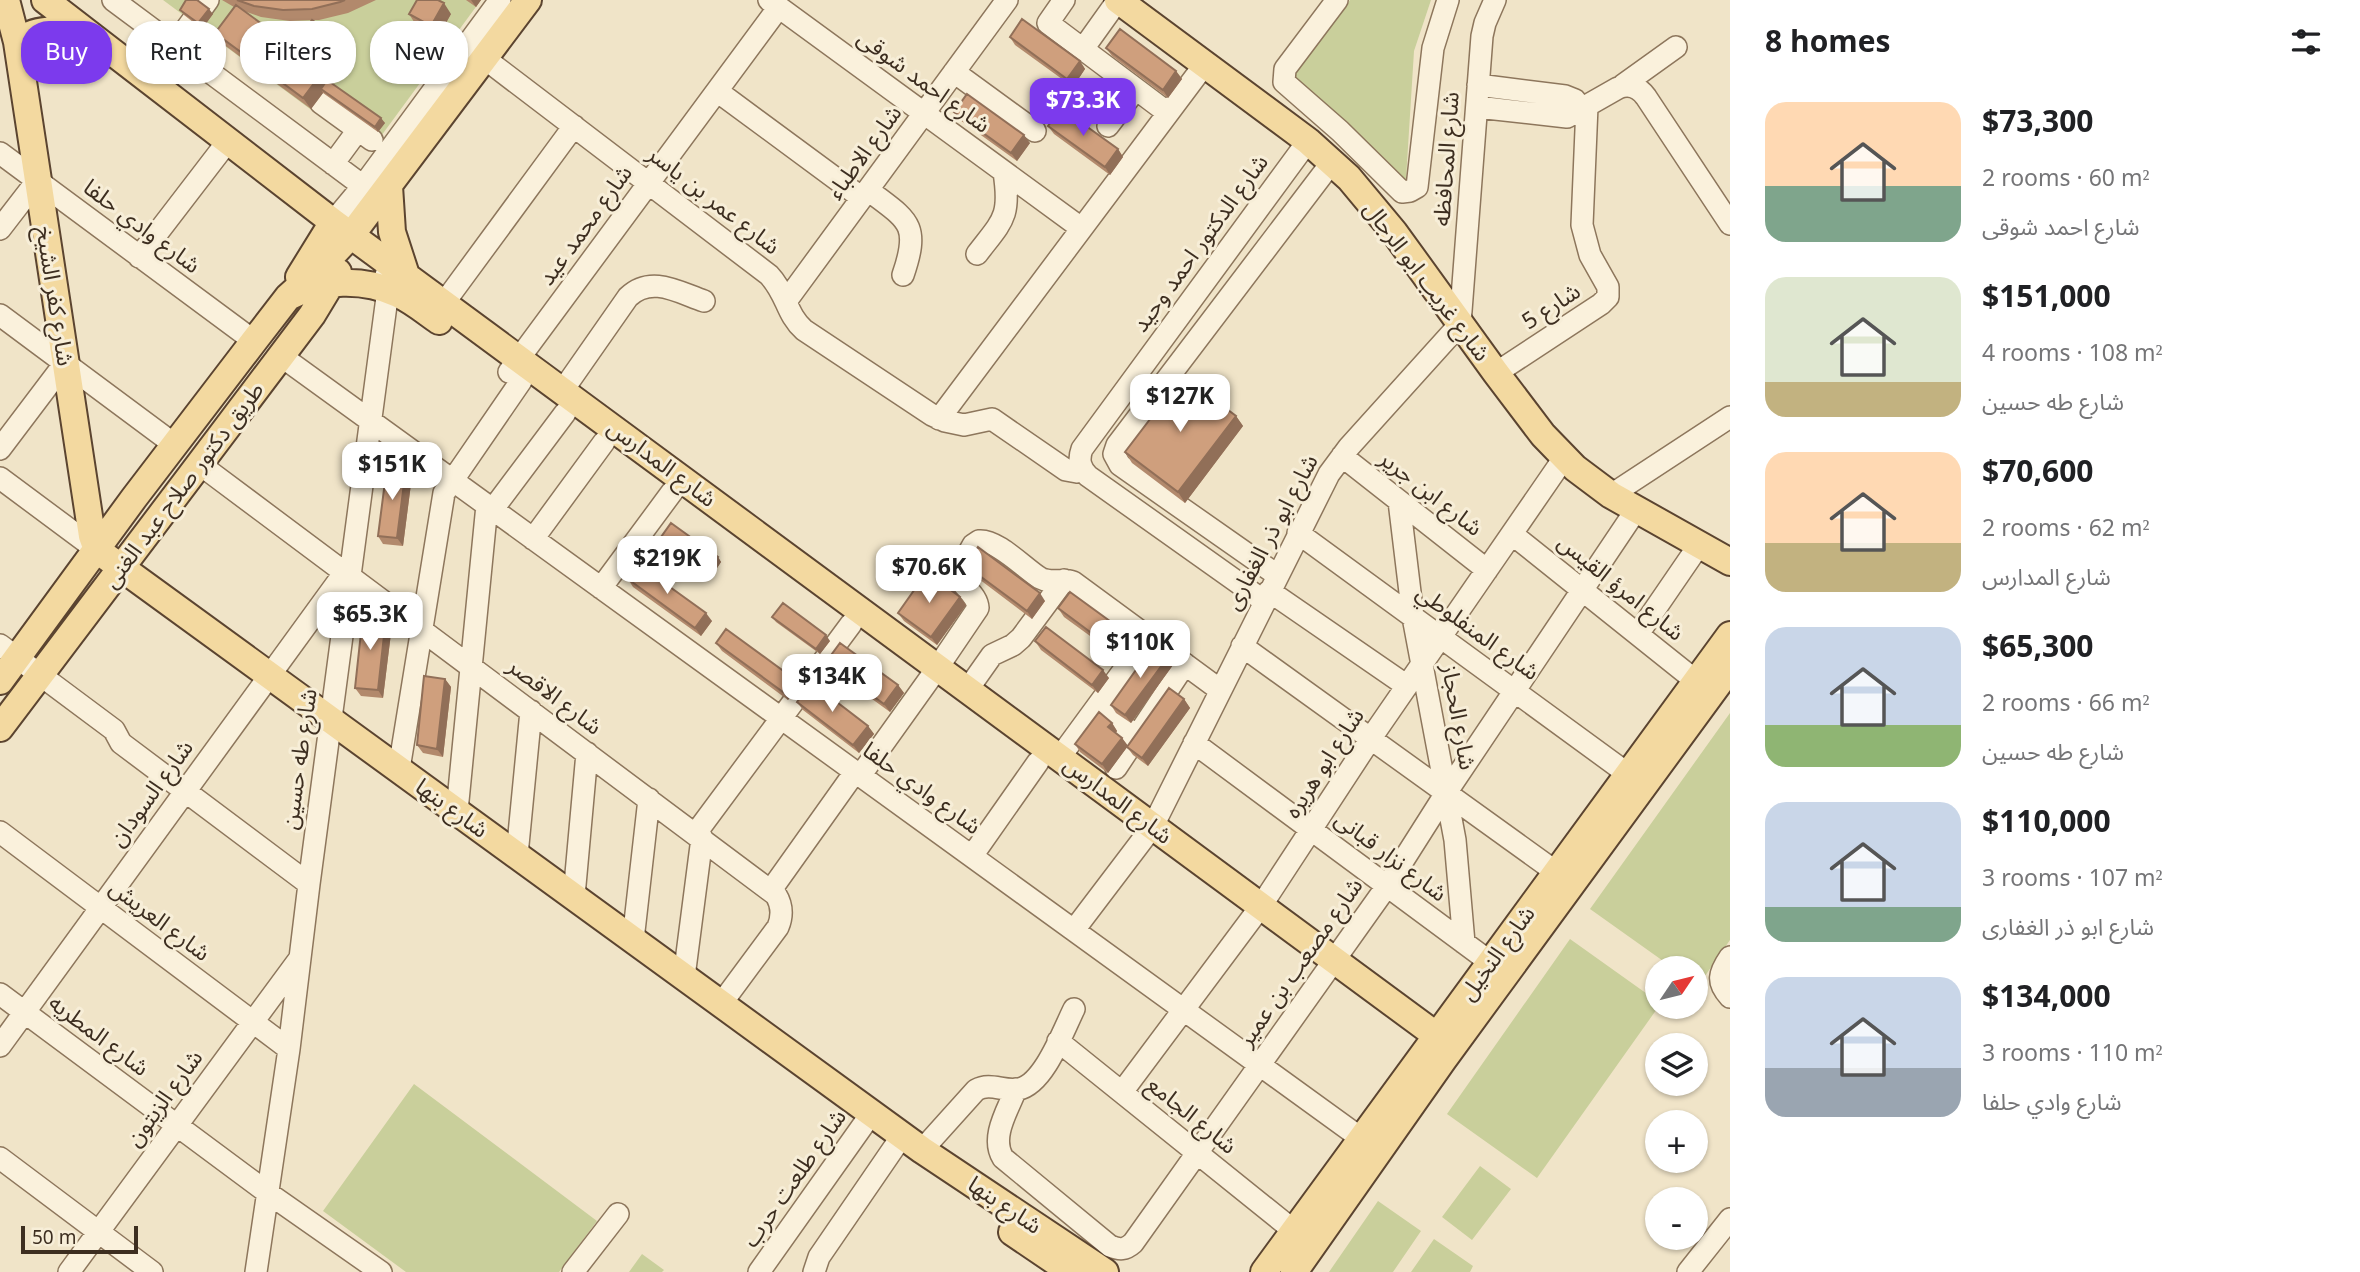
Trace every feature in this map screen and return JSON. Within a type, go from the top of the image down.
[{"type":"main road","points":[[6,0],[17,42],[21,40]]},
{"type":"main road","name":"شارع المدارس","points":[[45,0],[73,21]]},
{"type":"main road","name":"طريق دكتور صلاح عبد الغنى","points":[[5,663],[97,550],[288,296],[318,270],[343,228],[389,186],[527,0]]},
{"type":"main road","name":"شارع غريب ابو الرجال","points":[[1118,0],[1308,141],[1332,162],[1380,213],[1496,373],[1564,458],[1586,478],[1611,495],[1720,554]]},
{"type":"main road","name":"شارع كفر الشيخ","points":[[17,42],[86,498],[97,550]]},
{"type":"main road","name":"شارع المدارس","points":[[112,51],[126,62]]},
{"type":"main road","name":"شارع المدارس","points":[[154,84],[378,255],[410,301],[564,401],[1440,1048]]},
{"type":"main road","points":[[389,186],[397,282]]},
{"type":"main road","name":"طريق دكتور صلاح عبد الغنى","points":[[0,728],[281,356],[333,282],[343,228]]},
{"type":"main road","name":"شارع المدارس","points":[[288,296],[309,287],[333,282],[397,282],[444,303],[517,370]]},
{"type":"main road","name":"شارع المدارس","points":[[564,401],[604,442],[851,624],[934,674],[968,690],[1049,760]]},
{"type":"main road","points":[[86,498],[105,508],[125,504],[134,498]]},
{"type":"main road","name":"شارع بنها","points":[[97,550],[871,1114],[1105,1272]]},
{"type":"main road","name":"شارع النخيل","points":[[1294,1272],[1440,1048],[1490,962],[1730,635]]},
{"type":"main road","name":"شارع النخيل","points":[[1264,1272],[1362,1139],[1440,1048],[1730,668]]},
{"type":"main road","name":"شارع بنها","points":[[909,1141],[908,1157],[919,1168],[1071,1272]]},
{"type":"street","points":[[0,8],[6,0]]},
{"type":"street","points":[[113,0],[141,21]]},
{"type":"street","points":[[343,228],[363,186],[500,0]]},
{"type":"street","name":"شارع الاطباء","points":[[787,300],[1007,0]]},
{"type":"street","points":[[1064,0],[1048,23],[1168,113]]},
{"type":"street","points":[[1083,49],[1118,0]]},
{"type":"street","points":[[1337,0],[1285,69],[1284,82],[1340,131],[1402,192],[1417,187],[1433,48],[1448,0]]},
{"type":"street","name":"شارع المحافظه","points":[[1460,324],[1482,36],[1495,0]]},
{"type":"street","name":"شارع محمد عيد","points":[[399,769],[442,498],[517,370],[717,91],[774,4]]},
{"type":"street","name":"شارع احمد شوقى","points":[[774,4],[1081,228]]},
{"type":"street","points":[[1477,107],[1571,116],[1623,85],[1676,47]]},
{"type":"street","name":"شارع عمر بن ياسر","points":[[484,58],[769,275],[787,300],[792,317],[804,330],[939,419],[964,425],[992,419],[1066,470],[1083,471]]},
{"type":"street","points":[[939,419],[1205,64]]},
{"type":"street","points":[[954,72],[1035,131]]},
{"type":"street","points":[[225,84],[363,186]]},
{"type":"street","points":[[1478,85],[1565,96],[1584,107]]},
{"type":"street","points":[[1623,85],[1634,86],[1646,97],[1730,224]]},
{"type":"street","points":[[1108,126],[1136,89]]},
{"type":"street","points":[[717,91],[904,218],[909,227],[912,247],[902,275]]},
{"type":"street","points":[[321,103],[365,135],[333,164]]},
{"type":"street","name":"شارع 5","points":[[1496,373],[1608,297],[1608,287],[1590,255],[1582,225],[1584,107]]},
{"type":"street","points":[[444,303],[574,126]]},
{"type":"street","points":[[139,257],[228,141]]},
{"type":"street","name":"شارع الدكتور احمد وحيد","points":[[1083,471],[1079,456],[1082,449],[1308,141]]},
{"type":"street","name":"شارع وادي حلفا","points":[[0,153],[254,341]]},
{"type":"street","points":[[1270,589],[1120,465],[1114,454],[1117,445],[1332,162]]},
{"type":"street","points":[[977,254],[1004,218],[1007,209],[1004,172]]},
{"type":"street","points":[[0,229],[37,181]]},
{"type":"street","name":"شارع طه حسين","points":[[256,1272],[302,955],[347,574],[370,421],[397,282]]},
{"type":"street","points":[[457,811],[470,665],[490,507],[564,401],[628,297],[639,288],[660,285],[704,301]]},
{"type":"street","points":[[0,315],[175,446]]},
{"type":"street","name":"شارع ابو ذر الغفارى","points":[[1074,930],[1148,832],[1322,484],[1342,456],[1460,324]]},
{"type":"street","name":"شارع وادي حلفا","points":[[281,356],[1362,1139]]},
{"type":"street","points":[[0,449],[65,363]]},
{"type":"street","points":[[1611,495],[1730,417]]},
{"type":"street","points":[[533,539],[604,442]]},
{"type":"street","name":"شارع ابن جرير","points":[[1342,456],[1487,570]]},
{"type":"street","name":"شارع ابو هريره","points":[[1122,1092],[1256,913],[1371,738],[1564,458]]},
{"type":"street","name":"شارع الاقصر","points":[[198,463],[771,890]]},
{"type":"street","points":[[1083,471],[1270,589],[1407,686]]},
{"type":"street","name":"شارع بنها","points":[[0,478],[97,550]]},
{"type":"street","points":[[601,588],[672,492]]},
{"type":"street","name":"شارع الحجاز","points":[[1399,501],[1413,617],[1455,840],[1464,943]]},
{"type":"street","name":"شارع مصعب بن عمير","points":[[1016,1089],[997,1141],[1003,1158],[1118,1250],[1127,1249],[1387,886],[1446,793],[1636,510]]},
{"type":"street","name":"شارع المنفلوطي","points":[[1298,533],[1628,774]]},
{"type":"street","name":"شارع امرؤ القيس","points":[[1512,534],[1696,681]]},
{"type":"street","points":[[721,1004],[780,920],[779,900],[771,890],[934,674],[978,608],[977,601],[960,581],[958,572],[976,542],[990,542],[1044,580],[1064,580],[1076,584],[1220,690]]},
{"type":"street","points":[[1637,634],[1720,554]]},
{"type":"street","name":"شارع السودان","points":[[0,1046],[270,675],[347,574]]},
{"type":"street","points":[[968,690],[992,655],[1018,642],[1064,580]]},
{"type":"street","points":[[684,977],[699,836],[781,718],[851,624]]},
{"type":"street","points":[[972,856],[1049,760],[1097,707],[1148,638]]},
{"type":"street","points":[[1242,646],[1556,872]]},
{"type":"street","points":[[5,663],[36,680],[107,741],[121,743],[309,884]]},
{"type":"street","points":[[1116,768],[1185,664]]},
{"type":"street","points":[[1097,707],[1137,736]]},
{"type":"street","points":[[517,855],[531,711]]},
{"type":"street","name":"شارع نزار قبانى","points":[[1194,743],[1490,962]]},
{"type":"street","points":[[574,896],[587,753]]},
{"type":"street","points":[[633,940],[649,799]]},
{"type":"street","name":"شارع العريش","points":[[0,832],[289,1049]]},
{"type":"street","name":"شارع الزيتون","points":[[69,1272],[302,955]]},
{"type":"street","points":[[1730,957],[1720,971],[1720,983],[1730,997]]},
{"type":"street","name":"شارع المطريه","points":[[0,994],[268,1193],[381,1272]]},
{"type":"street","points":[[814,1272],[819,1256],[909,1141],[986,1085],[1016,1089],[1035,1080],[1074,1009]]},
{"type":"street","name":"شارع الجامع","points":[[1058,1041],[1293,1230]]},
{"type":"street","name":"شارع طلعت حرب","points":[[759,1272],[871,1114]]},
{"type":"street","points":[[0,1158],[152,1272]]},
{"type":"street","points":[[573,1272],[618,1214]]},
{"type":"street","points":[[1688,1272],[1730,1219]]},
{"type":"green space","points":[[163,0],[481,0],[466,21],[370,21],[370,84],[419,84],[373,147],[360,146],[276,84],[356,84],[356,21],[240,21],[240,57],[226,47],[226,21],[191,21]]},
{"type":"green space","points":[[1350,0],[1431,0],[1414,51],[1406,179],[1397,176],[1290,77]]},
{"type":"green space","points":[[1730,713],[1730,940],[1708,972],[1708,956],[1656,956],[1590,909]]},
{"type":"green space","points":[[1570,939],[1645,992],[1645,1019],[1650,1019],[1537,1178],[1447,1114]]},
{"type":"green space","points":[[414,1084],[597,1221],[559,1272],[406,1272],[323,1211]]},
{"type":"green space","points":[[1480,1166],[1511,1189],[1472,1240],[1442,1217]]},
{"type":"green space","points":[[1378,1201],[1421,1231],[1393,1272],[1329,1272]]},
{"type":"green space","points":[[1434,1239],[1473,1266],[1470,1272],[1411,1272]]},
{"type":"green space","points":[[642,1254],[664,1270],[629,1272]]},
{"type":"building","points":[[186,0],[197,0],[209,9],[200,21],[195,21],[180,10]]},
{"type":"building","points":[[237,0],[345,0],[312,9],[283,10],[254,6]]},
{"type":"building","points":[[417,0],[438,0],[444,3],[434,21],[422,21],[409,14]]},
{"type":"building","points":[[236,5],[258,21],[240,21],[240,51],[226,41],[224,21]]},
{"type":"building","points":[[1022,19],[1080,61],[1067,79],[1010,37]]},
{"type":"building","points":[[1120,29],[1176,71],[1163,90],[1106,48]]},
{"type":"building","points":[[284,84],[313,84],[303,98]]},
{"type":"building","points":[[324,84],[333,84],[381,118],[375,127],[321,89]]},
{"type":"building","points":[[967,94],[1024,135],[1011,153],[954,112]]},
{"type":"building","points":[[1061,108],[1118,149],[1105,167],[1048,126]]},
{"type":"building","points":[[1183,376],[1236,416],[1178,492],[1125,452]]},
{"type":"building","points":[[387,466],[406,468],[397,538],[378,536]]},
{"type":"building","points":[[671,523],[718,557],[707,571],[661,537]]},
{"type":"building","points":[[978,547],[1040,593],[1027,611],[965,565]]},
{"type":"building","points":[[638,564],[706,613],[695,628],[628,579]]},
{"type":"building","points":[[927,572],[960,597],[931,637],[898,613]]},
{"type":"building","points":[[1070,592],[1129,635],[1117,652],[1058,608]]},
{"type":"building","points":[[783,603],[826,635],[816,649],[772,617]]},
{"type":"building","points":[[363,614],[386,617],[378,690],[355,688]]},
{"type":"building","points":[[1046,627],[1103,670],[1092,685],[1035,641]]},
{"type":"building","points":[[726,629],[793,678],[783,692],[716,643]]},
{"type":"building","points":[[840,643],[898,685],[884,704],[826,662]]},
{"type":"building","points":[[1153,646],[1168,657],[1125,715],[1111,705]]},
{"type":"building","points":[[424,676],[445,679],[437,749],[417,745]]},
{"type":"building","points":[[812,683],[868,726],[853,745],[797,702]]},
{"type":"building","points":[[1169,688],[1184,699],[1142,758],[1127,747]]},
{"type":"building","points":[[1099,712],[1112,723],[1108,727],[1122,738],[1102,764],[1075,744]]}]
